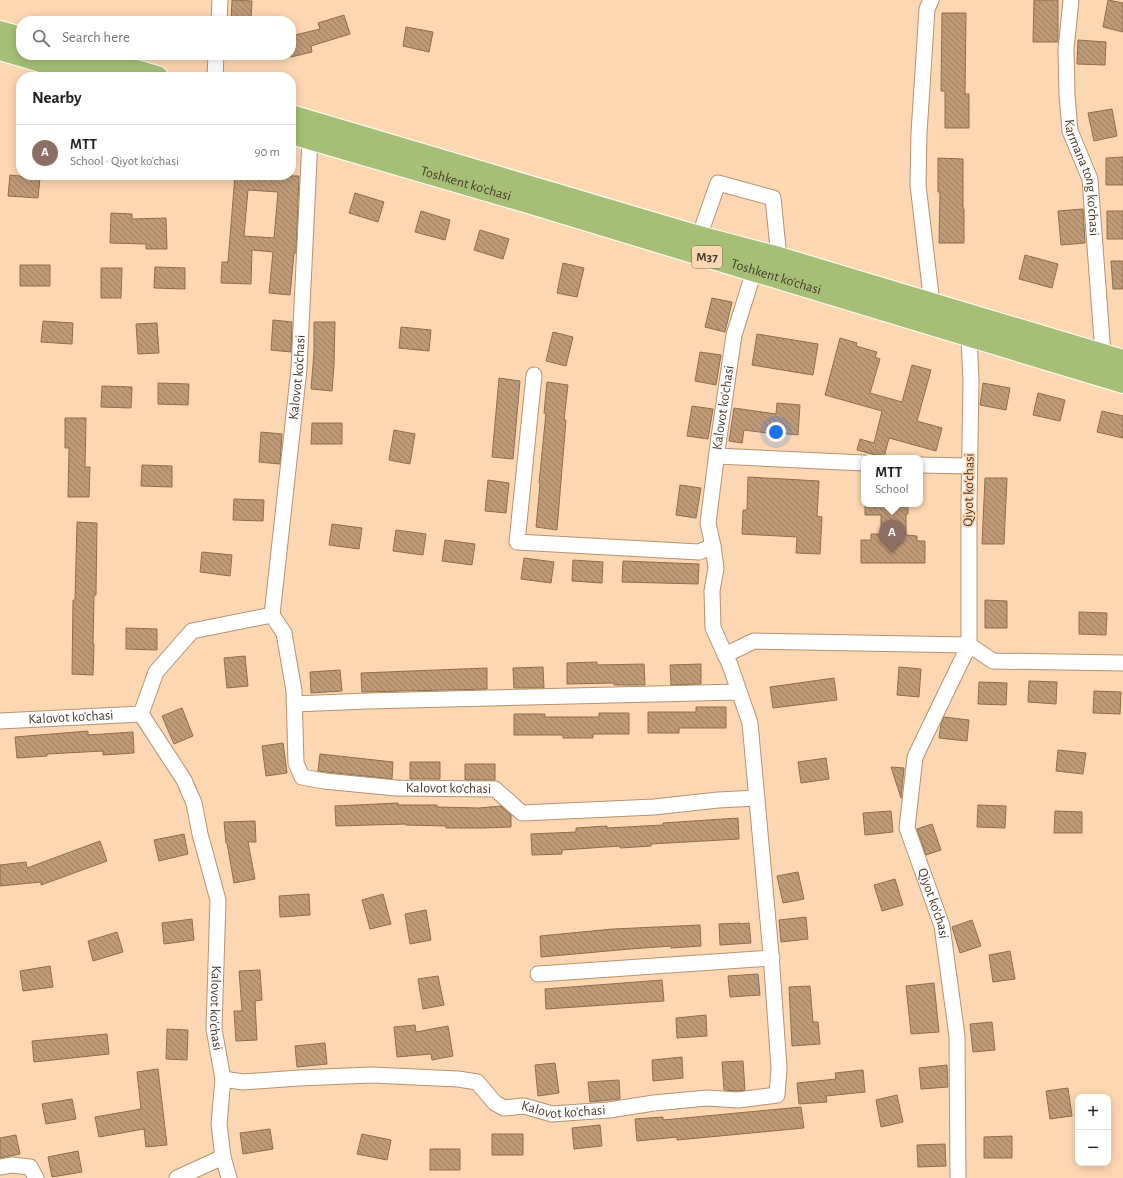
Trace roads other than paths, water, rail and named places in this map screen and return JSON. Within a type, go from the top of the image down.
[{"type":"highway","points":[[0,32],[16,37]]},
{"type":"highway","points":[[0,49],[16,54]]},
{"type":"highway","points":[[37,60],[78,72]]},
{"type":"highway","points":[[98,60],[140,72]]},
{"type":"highway","name":"Toshkent ko'chasi","points":[[296,117],[699,237],[779,258],[1113,358]]},
{"type":"highway","name":"Toshkent ko'chasi","points":[[301,136],[518,199],[1123,382]]},
{"type":"street","points":[[218,16],[220,0]]},
{"type":"street","points":[[931,0],[927,9],[919,133],[918,185],[932,304]]},
{"type":"street","name":"Karmana tong ko'chasi","points":[[1071,0],[1066,49],[1067,95],[1070,131],[1090,179],[1113,358]]},
{"type":"street","points":[[215,72],[216,60]]},
{"type":"street","name":"Kalovot ko'chasi","points":[[301,136],[299,369],[272,615],[284,633],[294,691],[296,763],[302,777],[324,781],[396,788],[495,789],[522,814],[654,807],[718,800],[757,798]]},
{"type":"street","points":[[699,237],[718,183],[773,198],[779,258]]},
{"type":"street","name":"Kalovot ko'chasi","points":[[223,1079],[244,1082],[372,1075],[458,1079],[477,1082],[495,1103],[504,1108],[524,1106],[552,1114],[610,1110],[654,1103],[707,1098],[738,1100],[777,1095],[779,1068],[772,958],[750,723],[725,655],[713,628],[712,591],[716,568],[708,523],[734,335],[754,271]]},
{"type":"street","name":"Qiyot ko'chasi","points":[[958,1178],[958,1036],[942,926],[907,828],[915,757],[970,645],[968,505],[971,381],[968,336]]},
{"type":"street","points":[[534,375],[517,542],[699,552],[713,546]]},
{"type":"street","points":[[717,456],[861,463]]},
{"type":"street","points":[[923,465],[969,466]]},
{"type":"street","points":[[141,714],[156,672],[192,631],[272,615]]},
{"type":"street","points":[[725,655],[754,641],[970,645],[993,661],[1123,663]]},
{"type":"street","points":[[294,704],[739,692]]},
{"type":"street","name":"Kalovot ko'chasi","points":[[0,721],[141,714],[184,780],[194,803],[200,834],[218,900],[214,1029],[223,1079],[219,1124],[223,1157],[229,1178]]},
{"type":"street","points":[[538,974],[772,958]]},
{"type":"street","points":[[177,1178],[223,1157]]},
{"type":"street","points":[[0,1167],[12,1165],[30,1167],[36,1178]]},
{"type":"place","name":"MTT","points":[[892,553]]}]
